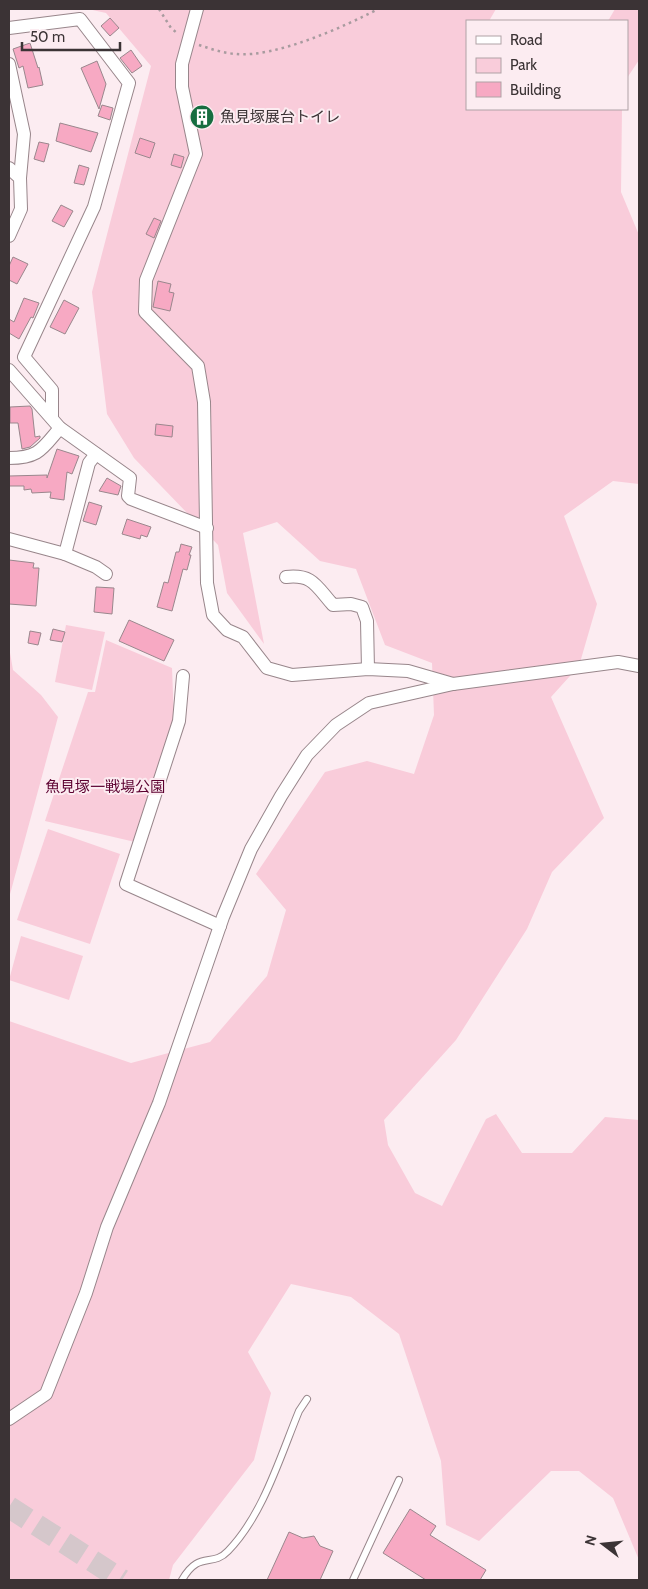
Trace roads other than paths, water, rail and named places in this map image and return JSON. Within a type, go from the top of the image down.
[{"type":"street","points":[[197,9],[182,64],[182,87],[196,154],[146,280],[144,294],[145,312],[198,366],[204,402],[207,583],[212,614],[227,630],[243,636],[267,668],[292,675],[368,669],[408,671],[453,684]]},
{"type":"street","points":[[9,28],[80,19],[129,84],[94,207],[24,357],[52,390],[56,423],[39,453],[26,458],[9,458]]},
{"type":"street","points":[[9,64],[24,134],[20,178],[21,208],[9,236]]},
{"type":"street","points":[[9,168],[20,178]]},
{"type":"street","points":[[9,370],[56,423],[130,478],[128,496],[131,499],[207,528]]},
{"type":"street","points":[[65,554],[89,463],[96,454]]},
{"type":"street","points":[[9,540],[65,554],[106,574]]},
{"type":"street","points":[[286,578],[299,576],[310,579],[333,605],[351,604],[362,607],[367,620],[368,669]]},
{"type":"street","points":[[9,1419],[46,1394],[86,1293],[107,1227],[159,1103],[220,926],[251,849],[281,796],[308,755],[336,725],[370,703],[453,684],[618,662],[639,666]]},
{"type":"street","points":[[183,676],[179,721],[126,884],[220,926]]},
{"type":"lane","points":[[182,1580],[188,1569],[199,1560],[214,1559],[227,1553],[262,1504],[299,1411],[307,1399]]},
{"type":"lane","points":[[353,1580],[399,1480]]},
{"type":"tunnel","points":[[9,1507],[122,1580]]},
{"type":"place","name":"魚見塚展台トイレ","points":[[202,117]]},
{"type":"park label","name":"魚見塚一戦場公園","points":[[105,787]]}]
